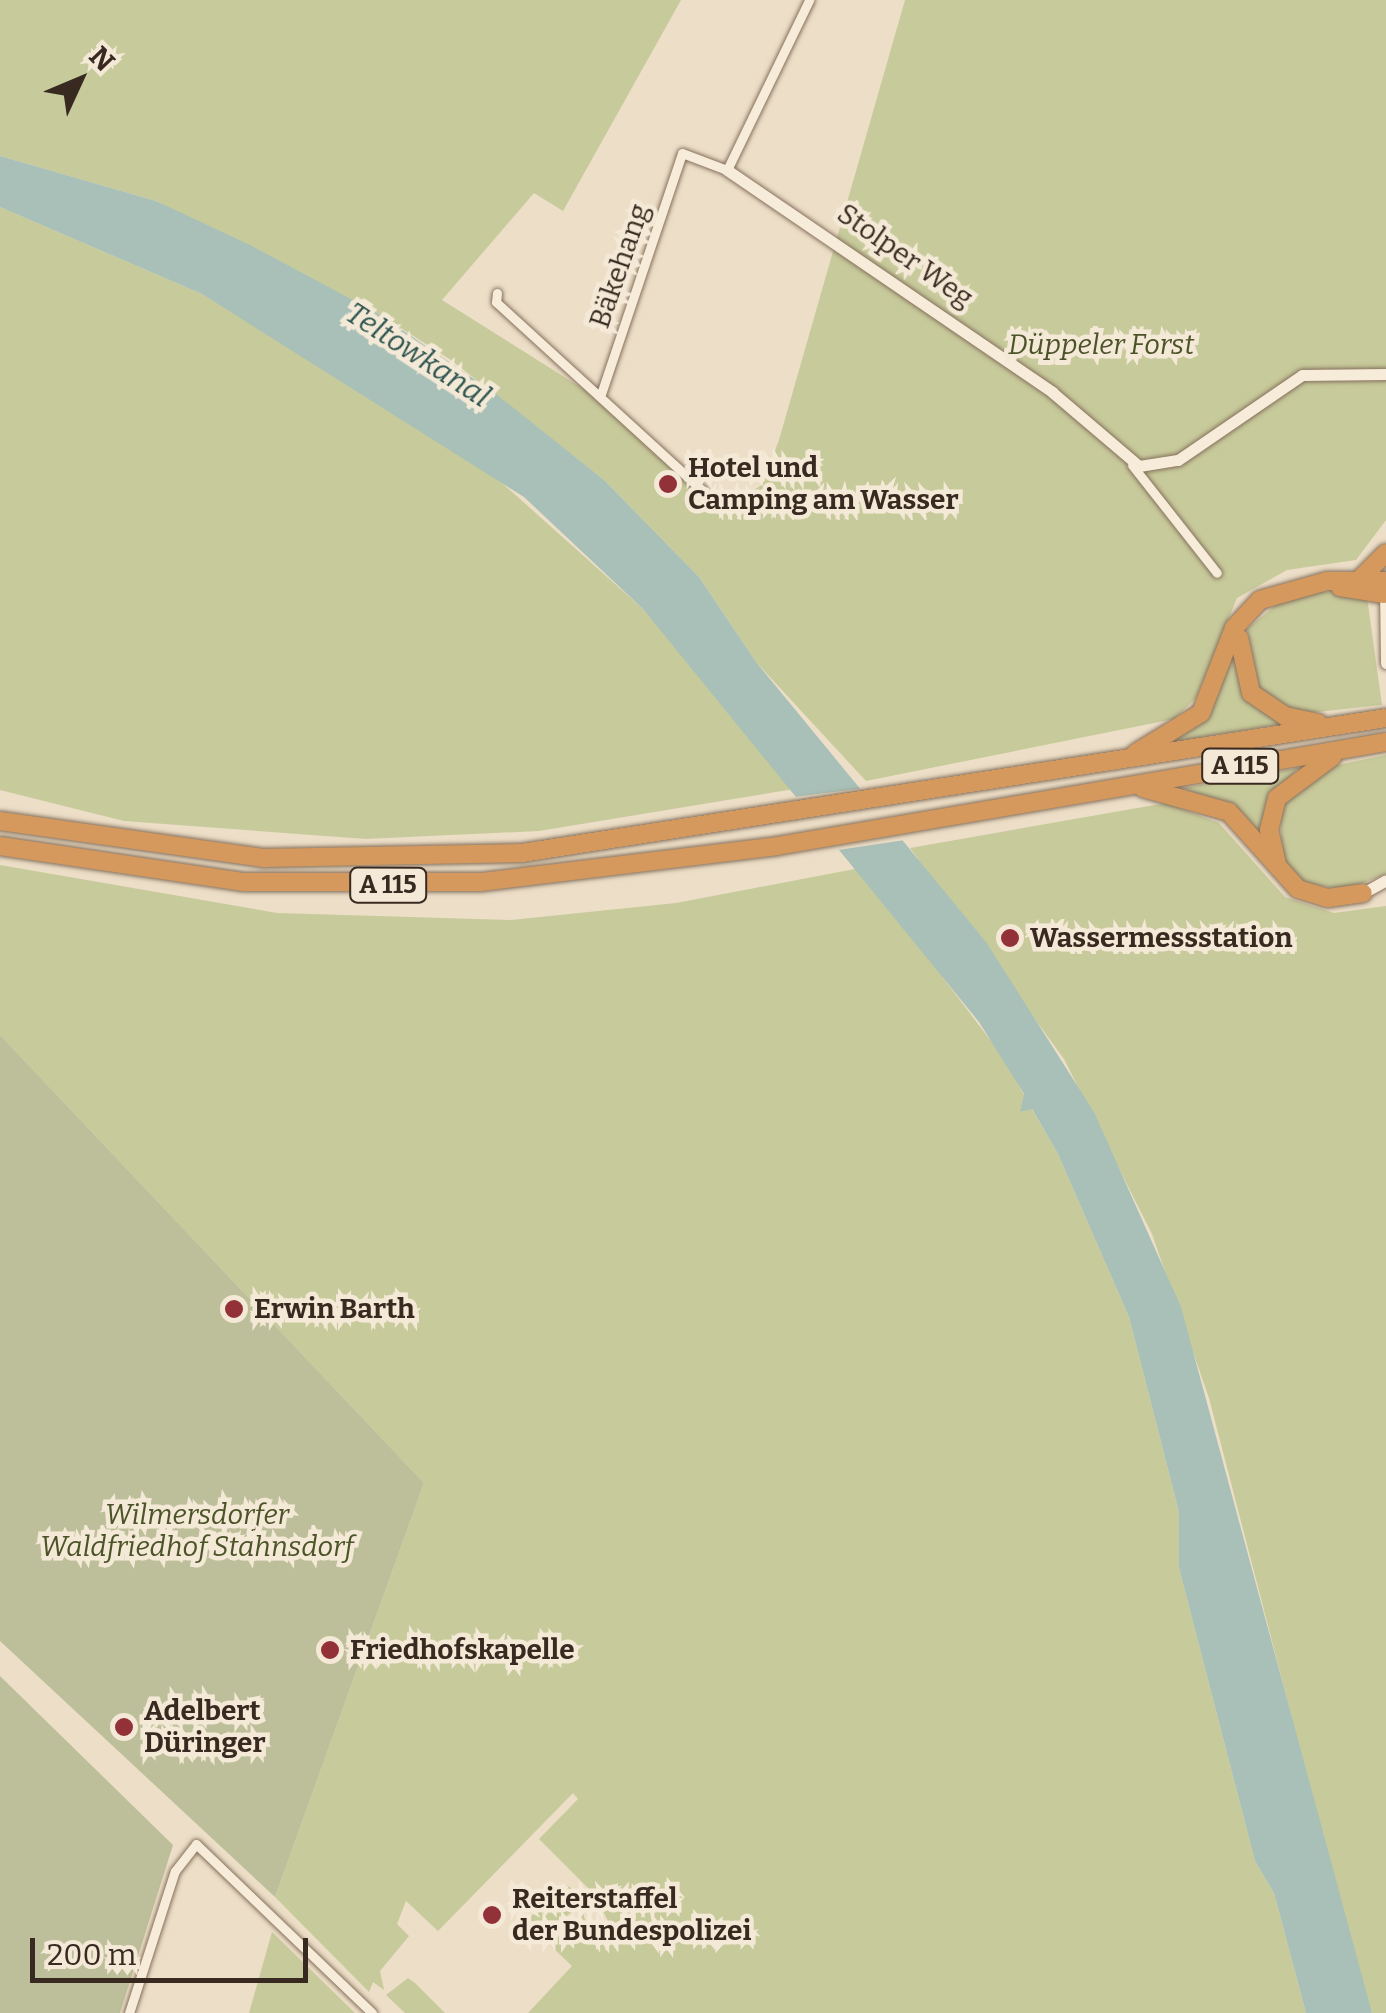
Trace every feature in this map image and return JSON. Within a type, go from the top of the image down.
[{"type":"highway","points":[[1361,578],[1386,554]]},
{"type":"highway","points":[[1118,762],[1201,713],[1248,609],[1310,584],[1361,578],[1385,585]]},
{"type":"highway","points":[[1310,584],[1385,585]]},
{"type":"highway","points":[[1248,609],[1238,647],[1251,693],[1285,716],[1346,724]]},
{"type":"highway","name":"A 115","points":[[0,821],[196,854],[382,861],[522,854],[773,820],[1386,718]]},
{"type":"highway","name":"A 115","points":[[0,846],[164,875],[320,886],[544,877],[777,846],[1386,742]]},
{"type":"highway","points":[[1284,878],[1269,830],[1277,798],[1302,771],[1356,746]]},
{"type":"highway","points":[[1123,786],[1228,812],[1284,878],[1328,898],[1363,893]]},
{"type":"street","points":[[727,170],[809,0]]},
{"type":"street","name":"Stolper Weg","points":[[682,153],[727,170],[838,240],[1052,392],[1130,461],[1217,573]]},
{"type":"street","name":"Bäkehang","points":[[601,394],[682,153]]},
{"type":"street","points":[[497,292],[496,302],[703,491]]},
{"type":"street","points":[[1130,461],[1178,460],[1302,375],[1386,374]]},
{"type":"street","points":[[1385,585],[1386,664]]},
{"type":"street","points":[[1363,893],[1386,880]]},
{"type":"street","points":[[1363,893],[1386,889]]},
{"type":"street","points":[[130,2013],[175,1870],[196,1844],[372,2013]]},
{"type":"green space","name":"Düppeler Forst","points":[[0,0],[681,0],[563,211],[534,193],[442,300],[596,397],[717,512],[762,485],[779,440],[905,0],[1386,0],[1386,520],[1356,560],[1287,570],[1237,598],[1196,698],[1174,719],[866,781],[756,662],[699,577],[604,480],[451,360],[379,314],[156,201],[0,156]]},
{"type":"green space","points":[[0,207],[202,294],[483,466],[643,609],[794,789],[539,831],[366,839],[124,821],[0,790]]},
{"type":"green space","points":[[1337,591],[1367,597],[1382,705],[1298,714],[1260,693],[1247,629],[1289,594]]},
{"type":"green space","points":[[1233,646],[1239,676],[1294,722],[1169,743],[1217,697]]},
{"type":"green space","points":[[1386,755],[1386,874],[1345,890],[1305,883],[1282,859],[1280,807],[1322,768]]},
{"type":"green space","points":[[1298,768],[1282,786],[1268,842],[1229,806],[1183,788]]},
{"type":"green space","points":[[1166,803],[1219,823],[1285,897],[1334,913],[1386,906],[1386,2013],[1372,2013],[1358,1973],[1209,1398],[1152,1234],[1064,1059],[910,848]]},
{"type":"green space","points":[[0,865],[277,913],[511,920],[676,903],[860,868],[1000,1053],[1024,1095],[1021,1112],[1031,1108],[1058,1154],[1129,1317],[1179,1512],[1179,1568],[1255,1861],[1274,1893],[1306,2013],[528,2013],[572,1966],[550,1945],[583,1912],[589,1936],[610,1925],[603,1911],[586,1909],[597,1897],[539,1839],[578,1799],[573,1793],[438,1931],[406,1901],[397,1924],[409,1936],[380,1971],[384,1990],[373,1982],[369,1992],[275,1897],[424,1483],[0,1035]]},
{"type":"green space","name":"Wilmersdorfer Waldfriedhof Stahnsdorf","points":[[0,1035],[424,1483],[275,1897],[0,1641]]},
{"type":"green space","points":[[0,1676],[173,1845],[120,2013],[0,2013]]},
{"type":"green space","points":[[568,1885],[583,1903],[541,1937],[527,1920]]},
{"type":"green space","points":[[272,1932],[355,2013],[249,2013]]},
{"type":"green space","points":[[408,1978],[445,2013],[405,2013],[386,1995]]},
{"type":"water","name":"Teltowkanal","points":[[0,156],[156,201],[250,245],[379,314],[496,394],[604,480],[699,577],[756,662],[986,942],[1094,1112],[1181,1307],[1372,2013],[1306,2013],[1274,1893],[1255,1861],[1179,1568],[1179,1512],[1129,1317],[1058,1154],[1032,1109],[1020,1112],[1024,1094],[979,1022],[643,609],[524,497],[202,294],[0,207]]},
{"type":"pier","points":[[873,787],[912,839],[838,850],[794,797]]},
{"type":"place","name":"Hotel und Camping am Wasser","points":[[668,484]]},
{"type":"place","name":"Wassermessstation","points":[[1010,938]]},
{"type":"place","name":"Erwin Barth","points":[[234,1309]]},
{"type":"place","name":"Friedhofskapelle","points":[[330,1650]]},
{"type":"place","name":"Adelbert Düringer","points":[[124,1727]]},
{"type":"place","name":"Reiterstaffel der Bundespolizei","points":[[492,1915]]}]
